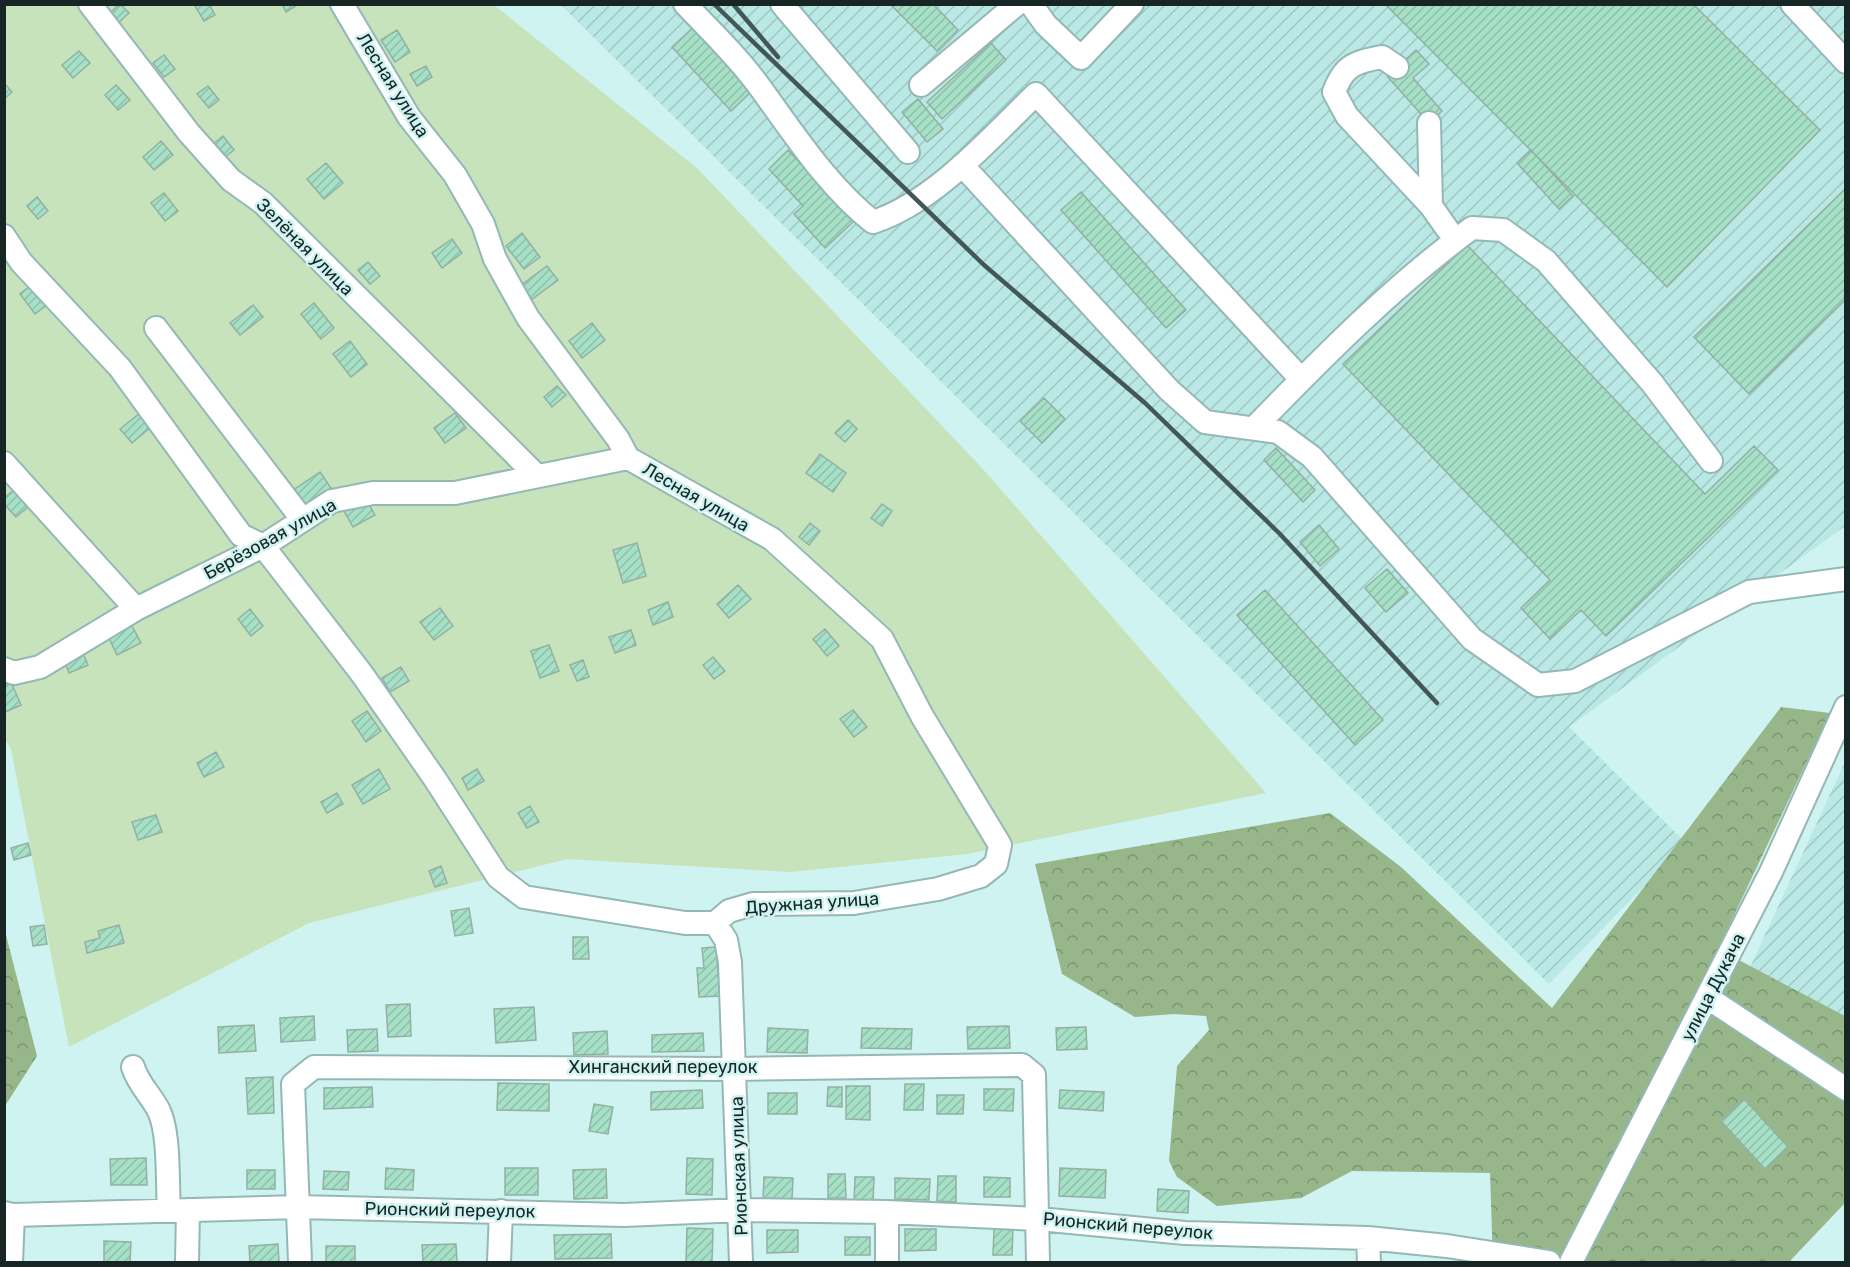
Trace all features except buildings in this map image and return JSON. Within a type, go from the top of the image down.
[{"type":"street","name":"Зелёная улица","points":[[90,4],[189,134],[231,180],[263,203],[536,475]]},
{"type":"street","name":"Лесная улица","points":[[342,4],[409,117],[455,175],[478,214],[495,259],[528,318],[618,439],[628,458],[772,539],[882,639],[922,716],[1000,845]]},
{"type":"street","points":[[685,4],[758,85],[778,116],[856,209],[873,222],[891,216],[916,200],[962,165],[1036,94],[1301,379]]},
{"type":"street","points":[[782,4],[908,152]]},
{"type":"street","points":[[921,85],[1017,4]]},
{"type":"street","points":[[1031,4],[1046,25],[1081,58],[1132,4]]},
{"type":"street","points":[[1792,4],[1845,62]]},
{"type":"street","points":[[1397,67],[1382,57],[1359,61],[1340,74],[1334,92],[1347,116],[1431,206],[1455,240]]},
{"type":"street","points":[[1429,123],[1431,206]]},
{"type":"street","points":[[962,165],[1169,390],[1205,422],[1228,427],[1278,432],[1312,457],[1472,639],[1538,685],[1575,681],[1749,592],[1845,579]]},
{"type":"street","points":[[1254,428],[1358,323],[1455,240],[1472,228],[1503,230],[1546,261],[1652,383],[1712,461]]},
{"type":"street","points":[[4,236],[21,262],[120,368],[240,535],[263,546],[362,674],[435,779],[498,877],[524,897],[685,923],[715,923],[726,940],[730,962],[735,1068]]},
{"type":"street","points":[[156,328],[302,519]]},
{"type":"street","name":"Берёзовая улица","points":[[4,669],[14,673],[40,667],[136,609],[263,546],[332,501],[374,493],[455,493],[628,458]]},
{"type":"street","points":[[4,463],[136,609]]},
{"type":"street","name":"улица Дукача","points":[[1570,1263],[1771,872],[1845,707]]},
{"type":"street","name":"Дружная улица","points":[[715,923],[729,911],[753,904],[854,903],[938,889],[981,876],[996,864],[1000,845]]},
{"type":"street","points":[[1708,998],[1845,1089]]},
{"type":"street","name":"Хинганский переулок","points":[[299,1207],[293,1084],[314,1067],[735,1068],[1022,1065],[1034,1075],[1038,1219]]},
{"type":"street","points":[[132,1067],[137,1081],[160,1112],[187,1263]]},
{"type":"street","name":"Рионская улица","points":[[735,1068],[741,1263]]},
{"type":"street","points":[[299,1207],[300,1263]]},
{"type":"street","name":"Рионский переулок","points":[[9,1214],[299,1207],[501,1210],[624,1215],[741,1210],[887,1212],[1038,1219],[1185,1233],[1368,1238],[1444,1254]]},
{"type":"street","points":[[499,1263],[501,1210]]},
{"type":"street","points":[[887,1212],[887,1263]]},
{"type":"street","points":[[9,1214],[10,1263]]},
{"type":"street","points":[[1038,1219],[1038,1263]]},
{"type":"street","points":[[1368,1238],[1369,1263]]},
{"type":"street","points":[[1444,1254],[1549,1263]]},
{"type":"shaded area","points":[[561,5],[1845,5],[1845,526],[1569,727],[1686,843],[1549,984]]},
{"type":"shaded area","points":[[1845,762],[1845,1035],[1746,976]]},
{"type":"green space","points":[[4,5],[494,5],[698,169],[982,468],[1266,793],[967,854],[790,872],[567,859],[309,923],[69,1047],[11,749],[5,739]]},
{"type":"green space","points":[[1781,707],[1830,713],[1718,949],[1845,1016],[1845,1203],[1789,1262],[1493,1262],[1490,1173],[1352,1171],[1301,1198],[1217,1206],[1177,1177],[1169,1161],[1177,1066],[1209,1030],[1206,1016],[1174,1014],[1135,1017],[1062,974],[1035,864],[1330,813],[1401,867],[1552,1008]]},
{"type":"green space","points":[[4,927],[37,1056],[5,1106],[4,1106]]},
{"type":"railway","points":[[714,4],[984,265],[1145,403],[1279,533],[1437,703]]},
{"type":"railway","points":[[733,4],[778,57]]}]
